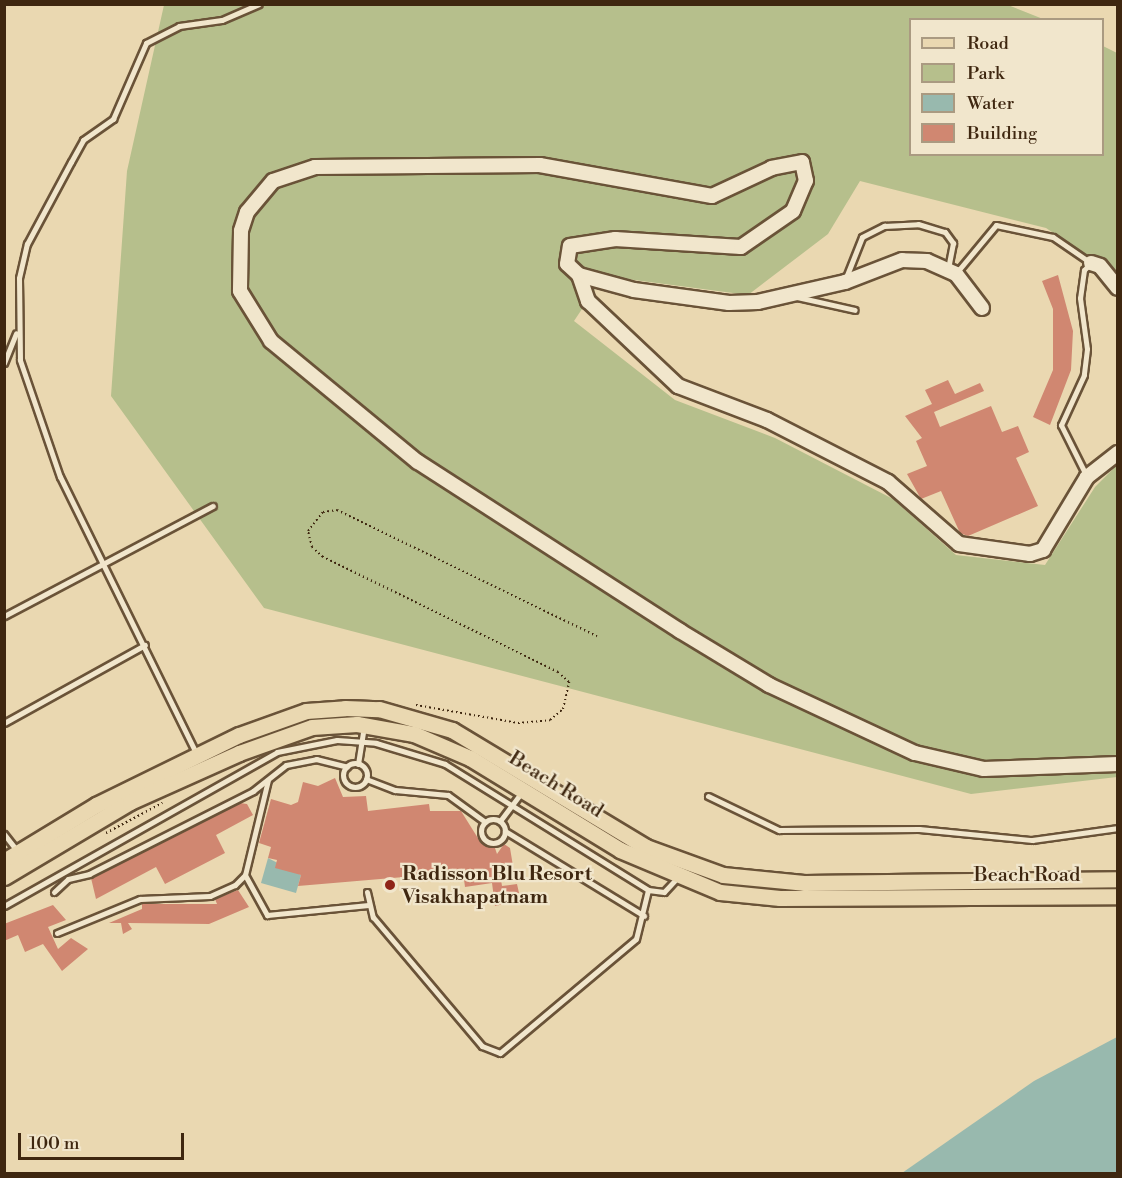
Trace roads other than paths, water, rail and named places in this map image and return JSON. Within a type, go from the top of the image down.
[{"type":"main road","points":[[11,857],[197,754],[306,711],[394,712],[452,730],[565,795],[646,847],[723,875],[804,883],[1118,879]]},
{"type":"main road","name":"Beach Road","points":[[4,877],[130,802],[239,753],[312,727],[364,725],[432,740],[524,788],[555,809],[678,878],[720,892],[780,898],[1118,896]]},
{"type":"main road","points":[[555,809],[565,795]]},
{"type":"street","points":[[982,308],[952,272],[927,261],[902,260],[845,282],[790,296],[729,303],[634,290],[579,274],[567,264],[570,246],[615,239],[741,247],[793,211],[806,168],[795,162],[772,168],[712,196],[540,165],[315,166],[273,181],[261,193],[241,231],[238,272],[247,307],[271,341],[368,426],[481,504],[769,685],[894,744],[951,763],[1023,771],[1118,764]]},
{"type":"street","points":[[1091,263],[1100,266],[1118,288]]},
{"type":"street","points":[[579,274],[588,301],[678,386],[767,420],[888,482],[959,544],[1030,554],[1043,550],[1087,477],[1118,453]]},
{"type":"lane","points":[[197,754],[60,477],[20,360],[17,331],[19,278],[27,244],[83,140],[112,119],[137,54],[161,33],[231,18],[259,4]]},
{"type":"lane","points":[[845,282],[850,256],[862,237],[884,226],[918,224],[945,232],[952,243],[952,272]]},
{"type":"lane","points":[[952,272],[996,225],[1053,237],[1091,263],[1084,270],[1080,298],[1087,349],[1084,375],[1061,425],[1087,477]]},
{"type":"lane","points":[[790,296],[855,310]]},
{"type":"lane","points":[[4,363],[17,331]]},
{"type":"lane","points":[[4,616],[103,566],[213,506]]},
{"type":"lane","points":[[4,723],[145,645]]},
{"type":"lane","points":[[364,725],[358,764],[366,779],[395,790],[448,795],[485,822],[500,821]]},
{"type":"lane","points":[[4,906],[277,752],[313,742],[363,741],[445,764],[513,803],[648,891],[664,892],[678,878]]},
{"type":"lane","points":[[54,892],[68,879],[89,874],[307,760],[347,766],[358,764]]},
{"type":"lane","points":[[347,766],[343,777],[350,786],[366,779]]},
{"type":"lane","points":[[57,933],[140,899],[221,893],[245,875],[269,778]]},
{"type":"lane","points":[[500,821],[524,788]]},
{"type":"lane","points":[[708,796],[779,830],[919,829],[1032,840],[1118,828]]},
{"type":"lane","points":[[500,821],[505,831],[644,916]]},
{"type":"lane","points":[[485,822],[482,832],[488,841],[499,841],[505,831]]},
{"type":"lane","points":[[4,834],[11,857]]},
{"type":"lane","points":[[245,875],[270,915],[369,905]]},
{"type":"lane","points":[[367,892],[374,917],[476,1039],[500,1053],[630,946],[644,916],[648,891]]},
{"type":"water","points":[[268,858],[301,875],[296,893],[261,883]]},
{"type":"water","points":[[1117,1037],[1117,1173],[902,1173],[1034,1081]]},
{"type":"place","name":"Radisson Blu Resort Visakhapatnam","points":[[390,885]]}]
